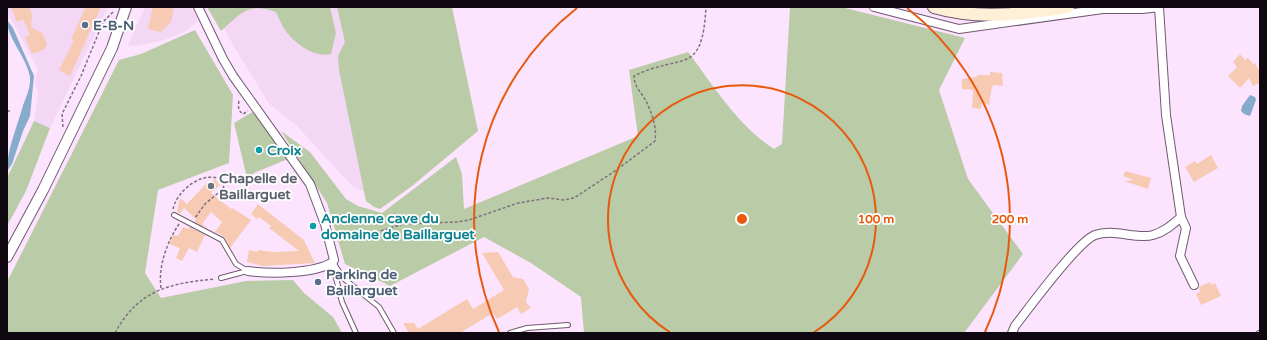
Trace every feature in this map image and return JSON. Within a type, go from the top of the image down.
[{"type":"main road","points":[[934,7],[962,13],[997,15],[1040,12],[1068,7]]},
{"type":"street","points":[[7,257],[36,204],[106,61],[117,36],[126,7]]},
{"type":"street","points":[[198,7],[223,59],[233,76],[310,184],[328,233],[333,262],[326,266],[304,271],[248,271]]},
{"type":"street","points":[[874,7],[959,29],[1103,9],[1143,9],[1159,7],[1166,115],[1181,217],[1186,228],[1180,256],[1194,285]]},
{"type":"street","points":[[1012,333],[1015,326],[1052,279],[1084,243],[1095,235],[1110,232],[1152,236],[1167,229],[1181,217]]},
{"type":"lane","points":[[174,215],[222,240],[236,264],[248,271]]},
{"type":"lane","points":[[333,262],[342,302],[356,333]]},
{"type":"lane","points":[[333,262],[343,278],[353,288],[379,307],[394,333]]},
{"type":"lane","points":[[221,278],[248,271]]},
{"type":"lane","points":[[510,333],[527,328],[548,325],[568,325]]},
{"type":"path","points":[[328,233],[367,234],[403,224],[457,222],[469,220],[518,203],[548,198],[562,200],[574,198],[615,171],[655,141],[657,132],[646,101],[634,83],[634,76],[681,62],[692,57],[700,47],[705,30],[706,7]]},
{"type":"path","points":[[63,132],[62,114],[81,76],[103,22],[114,12]]},
{"type":"path","points":[[174,215],[172,212],[175,202],[180,194],[190,186],[197,181],[207,178],[220,179],[224,185],[223,189],[205,204],[191,225]]},
{"type":"path","points":[[161,288],[160,273],[165,253],[171,235],[183,221]]},
{"type":"path","points":[[115,333],[122,321],[135,306],[161,288],[192,281],[221,278]]},
{"type":"shaded area","points":[[7,7],[108,7],[50,128],[34,121],[38,93],[35,83],[38,69],[7,12]]},
{"type":"shaded area","points":[[145,7],[192,7],[198,21],[184,32],[164,40],[135,46],[128,45]]},
{"type":"shaded area","points":[[216,7],[444,7],[379,200],[351,185],[297,126],[269,104],[232,43],[216,13]]},
{"type":"green space","points":[[207,7],[330,7],[336,33],[331,54],[325,55],[311,52],[299,44],[285,30],[276,12],[258,8],[246,11],[240,14],[221,31]]},
{"type":"green space","points":[[337,7],[452,7],[478,131],[412,186],[380,209],[374,207],[366,201],[339,70],[338,56],[345,42]]},
{"type":"green space","points":[[790,7],[841,7],[965,38],[939,90],[968,179],[1023,254],[964,333],[584,333],[581,297],[531,263],[484,237],[390,286],[345,264],[327,203],[281,131],[310,152],[346,199],[358,206],[382,213],[456,157],[462,174],[464,209],[638,136],[629,70],[688,52],[737,117],[774,149],[782,144]]},
{"type":"green space","points":[[195,30],[233,95],[229,163],[158,190],[145,273],[161,298],[246,281],[293,280],[304,293],[333,317],[342,333],[9,333],[7,330],[7,282],[119,60],[141,54]]},
{"type":"green space","points":[[254,111],[288,159],[256,172],[247,178],[234,123]]},
{"type":"green space","points":[[34,121],[50,128],[26,191],[7,226],[7,178]]},
{"type":"water","points":[[7,20],[13,28],[34,76],[30,116],[23,131],[12,164],[7,171],[10,148],[29,89],[30,77],[25,63],[10,34]]},
{"type":"water","points":[[1250,95],[1255,97],[1256,100],[1250,116],[1241,111],[1242,106]]},
{"type":"building","points":[[11,7],[29,7],[32,14],[31,27],[42,33],[47,44],[45,49],[32,54],[25,37],[30,35],[23,19],[17,22]]},
{"type":"building","points":[[86,7],[101,7],[70,76],[59,70],[74,40],[71,39]]},
{"type":"building","points":[[153,7],[174,7],[171,22],[161,32],[148,29]]},
{"type":"building","points":[[1240,54],[1245,60],[1248,58],[1253,64],[1255,63],[1260,72],[1260,83],[1253,86],[1249,78],[1240,88],[1228,76],[1237,67],[1233,62]]},
{"type":"building","points":[[990,72],[1002,73],[1003,86],[994,85],[992,87],[989,105],[982,103],[981,109],[972,108],[973,90],[962,89],[962,79],[976,77],[978,75],[990,75]]},
{"type":"building","points":[[1211,155],[1218,168],[1194,182],[1185,167],[1195,161],[1197,164]]},
{"type":"building","points":[[1125,171],[1151,178],[1148,189],[1124,181],[1134,180],[1123,176]]},
{"type":"building","points":[[215,179],[220,185],[211,193],[231,209],[232,208],[251,220],[230,248],[225,238],[215,232],[222,222],[211,212],[202,224],[208,229],[194,222],[196,219],[184,208],[180,214],[177,212],[180,198],[187,204],[207,183],[208,185]]},
{"type":"building","points":[[258,204],[304,240],[315,263],[263,266],[247,262],[249,250],[257,252],[258,250],[273,252],[299,251],[269,228],[271,226],[259,217],[257,219],[251,214]]},
{"type":"building","points":[[183,227],[188,229],[190,227],[205,235],[197,252],[189,248],[182,261],[176,258],[180,248],[169,244],[173,235],[178,236]]},
{"type":"building","points":[[498,252],[513,277],[523,279],[529,289],[526,302],[531,308],[521,314],[517,307],[497,319],[493,313],[460,333],[409,333],[403,323],[414,323],[418,329],[467,299],[473,309],[504,290],[482,253]]},
{"type":"building","points":[[1210,282],[1211,285],[1215,283],[1221,296],[1201,305],[1196,294],[1200,292],[1199,287]]},
{"type":"place","name":"E-B-N","points":[[85,25]]},
{"type":"place","name":"Croix","points":[[259,150]]},
{"type":"place","name":"Chapelle de Baillarguet","points":[[211,186]]},
{"type":"place","name":"Ancienne cave du domaine de Baillarguet","points":[[313,226]]},
{"type":"place","name":"Parking de Baillarguet","points":[[318,282]]}]
